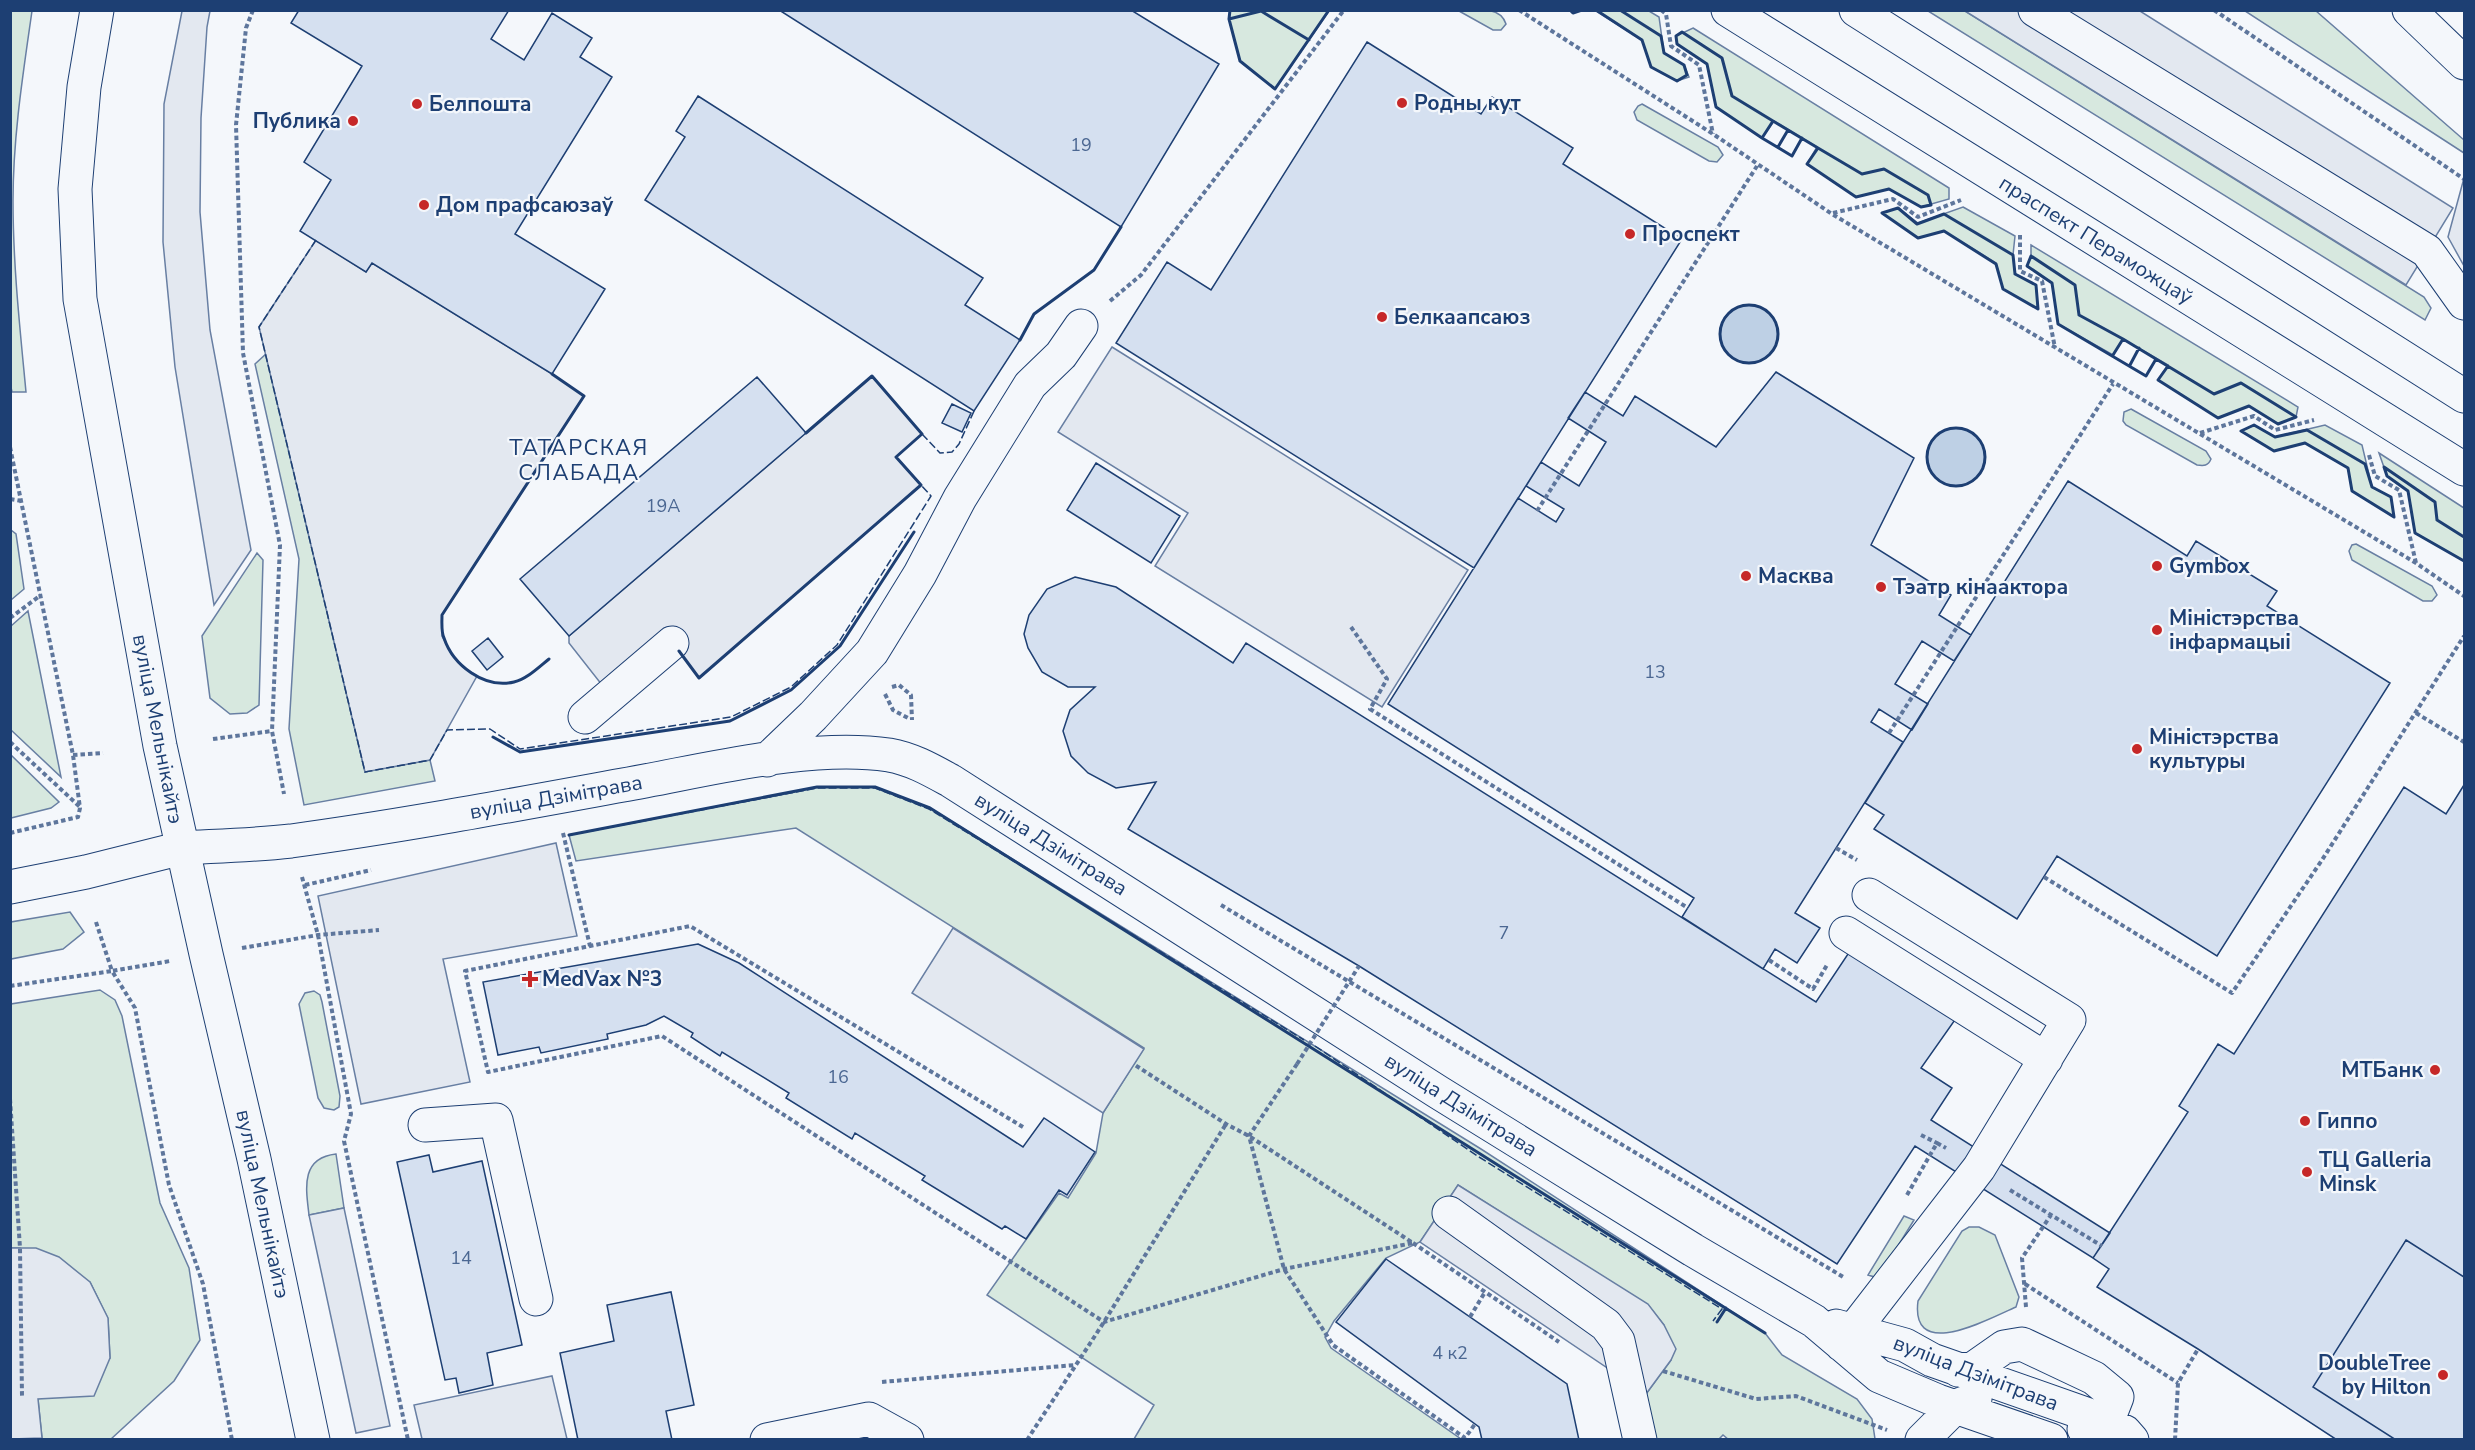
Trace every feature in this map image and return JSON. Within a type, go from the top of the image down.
[{"type":"main road","name":"вуліца Мельнікайтэ","points":[[98,10],[84,87],[75,189],[80,299],[147,681],[182,848],[254,1159],[313,1440]]},
{"type":"main road","name":"праспект Пераможцаў","points":[[1728,10],[2464,469]]},
{"type":"main road","points":[[1856,10],[2464,396]]},
{"type":"main road","points":[[2035,10],[2427,251],[2464,303]]},
{"type":"main road","points":[[2409,10],[2464,63]]},
{"type":"main road","points":[[767,760],[813,716],[872,652],[920,573],[960,498],[1030,385],[1061,355],[1081,326]]},
{"type":"main road","points":[[585,717],[672,643]]},
{"type":"main road","name":"вуліца Дзімітрава","points":[[10,886],[86,872],[182,848],[289,841],[767,760],[821,753],[889,755],[914,761],[951,781],[1438,1092],[1693,1250],[1814,1321],[1848,1338],[1905,1345],[1932,1360],[2103,1422],[2125,1432],[2132,1440]]},
{"type":"main road","points":[[1848,1338],[1978,1168],[2069,1020],[1869,895]]},
{"type":"main road","points":[[1846,933],[2046,1059]]},
{"type":"main road","points":[[425,1125],[496,1120],[536,1299]]},
{"type":"main road","points":[[1449,1213],[1606,1325],[1618,1341],[1640,1440]]},
{"type":"main road","name":"вуліца Дзімітрава","points":[[1848,1338],[1879,1376],[1956,1406],[2044,1436]]},
{"type":"main road","points":[[1958,1370],[1974,1368],[2004,1347],[2022,1344],[2094,1378],[2117,1397],[2108,1420],[2078,1431],[2044,1436]]},
{"type":"main road","points":[[1923,1439],[1956,1406],[1986,1394],[2025,1393]]},
{"type":"main road","points":[[766,1440],[869,1419],[907,1440]]},
{"type":"path","points":[[253,10],[246,28],[236,137],[243,353],[280,544],[272,731],[284,794]]},
{"type":"path","points":[[1081,326],[1141,275],[1344,10]]},
{"type":"path","points":[[1519,10],[1713,134],[1757,166],[1832,214],[2416,563],[2464,596]]},
{"type":"path","points":[[1661,10],[1666,14],[1671,46],[1699,65],[1713,134]]},
{"type":"path","points":[[2214,10],[2464,179]]},
{"type":"path","points":[[1537,511],[1757,166]]},
{"type":"path","points":[[1832,214],[1893,199],[1918,217],[1941,208]]},
{"type":"path","points":[[2018,253],[2020,271],[2042,281],[2055,348]]},
{"type":"path","points":[[1889,733],[2114,384]]},
{"type":"path","points":[[2200,434],[2254,416],[2275,430],[2302,422]]},
{"type":"path","points":[[10,447],[73,755],[80,808],[78,817],[10,833]]},
{"type":"path","points":[[2368,451],[2375,476],[2399,490],[2416,563]]},
{"type":"path","points":[[10,499],[22,501]]},
{"type":"path","points":[[10,618],[41,595]]},
{"type":"path","points":[[1351,627],[1387,679],[1370,709],[1688,908]]},
{"type":"path","points":[[2044,877],[2232,993],[2322,860],[2464,636]]},
{"type":"path","points":[[912,720],[911,695],[899,685],[889,687],[885,694],[894,710],[922,726]]},
{"type":"path","points":[[2416,713],[2464,742]]},
{"type":"path","points":[[213,739],[272,731]]},
{"type":"path","points":[[10,742],[80,808]]},
{"type":"path","points":[[73,755],[103,753]]},
{"type":"path","points":[[569,827],[562,829],[590,946]]},
{"type":"path","points":[[305,885],[375,870]]},
{"type":"path","points":[[301,874],[318,935],[351,1114],[344,1141],[408,1440]]},
{"type":"path","points":[[1220,904],[1855,1284]]},
{"type":"path","points":[[96,922],[112,971],[135,1008],[169,1185],[203,1284],[232,1440]]},
{"type":"path","points":[[1023,1126],[690,926],[465,971],[488,1072],[662,1036],[1104,1322],[1284,1269],[1413,1243]]},
{"type":"path","points":[[246,947],[318,935],[379,930]]},
{"type":"path","points":[[10,986],[146,966]]},
{"type":"path","points":[[1359,966],[1249,1136],[1284,1269],[1333,1345],[1466,1439],[1475,1424]]},
{"type":"path","points":[[1303,1035],[1313,1041]]},
{"type":"path","points":[[1135,1065],[1226,1124],[1249,1136],[1560,1342]]},
{"type":"path","points":[[10,1099],[20,1248],[22,1396]]},
{"type":"path","points":[[1028,1440],[1226,1124]]},
{"type":"path","points":[[1921,1135],[1937,1143]]},
{"type":"path","points":[[2008,1189],[2102,1246]]},
{"type":"path","points":[[2017,1312],[2026,1307],[2022,1257],[2051,1215]]},
{"type":"path","points":[[2024,1284],[2178,1383]]},
{"type":"path","points":[[1470,1317],[1485,1292]]},
{"type":"path","points":[[2175,1440],[2178,1383],[2198,1349]]},
{"type":"path","points":[[1623,1359],[1756,1399],[1796,1396],[1877,1428],[1923,1439]]},
{"type":"path","points":[[878,1382],[1076,1365]]},
{"type":"path","points":[[1882,1420],[1887,1430]]},
{"type":"shaded area","points":[[1230,10],[1329,11],[1275,89],[1240,61],[1229,19]]},
{"type":"shaded area","points":[[10,11],[32,11],[22,82],[13,177],[13,225],[26,392],[12,392],[10,383]]},
{"type":"shaded area","points":[[182,11],[210,11],[201,118],[200,212],[210,330],[251,550],[214,605],[175,367],[163,242],[164,104]]},
{"type":"shaded area","points":[[1459,11],[1493,11],[1503,18],[1506,24],[1501,30],[1493,30]]},
{"type":"shaded area","points":[[1596,11],[1649,11],[1659,17],[1664,53],[1684,65],[1689,77],[1677,81],[1651,67],[1642,40]]},
{"type":"shaded area","points":[[1928,11],[1965,11],[2424,297],[2431,308],[2425,320]]},
{"type":"shaded area","points":[[1965,11],[2140,11],[2453,208],[2406,285]]},
{"type":"shaded area","points":[[2245,11],[2316,11],[2464,140],[2464,153]]},
{"type":"shaded area","points":[[1693,28],[1949,188],[1949,199],[1921,207],[1889,189],[1856,197],[1807,164],[1817,147],[1774,121],[1762,138],[1716,107],[1707,64],[1677,44],[1676,36]]},
{"type":"shaded area","points":[[1642,104],[1718,147],[1723,155],[1717,162],[1709,161],[1637,120],[1634,112]]},
{"type":"shaded area","points":[[2464,178],[2464,266],[2448,237]]},
{"type":"shaded area","points":[[1963,207],[2015,236],[2013,255],[2015,274],[2036,285],[2038,309],[2003,289],[1996,263],[1944,231],[1918,238],[1882,213],[1898,208],[1918,223]]},
{"type":"shaded area","points":[[316,240],[366,272],[372,263],[584,396],[442,615],[442,636],[452,655],[463,667],[477,676],[430,760],[365,772],[259,327]]},
{"type":"shaded area","points":[[2031,245],[2298,407],[2296,417],[2278,424],[2249,406],[2218,418],[2158,380],[2168,365],[2123,339],[2113,355],[2058,324],[2052,283],[2027,266],[2031,256]]},
{"type":"shaded area","points":[[1112,347],[1468,570],[1382,707],[1155,566],[1188,513],[1058,432]]},
{"type":"shaded area","points":[[266,354],[365,772],[430,760],[435,781],[304,805],[289,729],[299,559],[255,364]]},
{"type":"shaded area","points":[[872,376],[922,434],[896,457],[921,485],[699,678],[665,633],[602,685],[569,643],[569,636]]},
{"type":"shaded area","points":[[2131,409],[2206,451],[2211,459],[2209,463],[2197,465],[2126,425],[2123,421],[2124,412]]},
{"type":"shaded area","points":[[2254,425],[2275,437],[2325,425],[2362,445],[2372,487],[2391,497],[2394,517],[2352,491],[2348,468],[2305,443],[2274,451],[2241,431]]},
{"type":"shaded area","points":[[2379,453],[2464,508],[2464,561],[2415,533],[2408,491],[2387,476]]},
{"type":"shaded area","points":[[11,530],[16,534],[24,589],[11,600]]},
{"type":"shaded area","points":[[2356,544],[2432,586],[2437,595],[2432,601],[2423,601],[2352,560],[2349,551],[2352,545]]},
{"type":"shaded area","points":[[257,553],[263,560],[259,705],[247,713],[230,714],[210,698],[202,636]]},
{"type":"shaded area","points":[[28,611],[61,777],[11,730],[11,626]]},
{"type":"shaded area","points":[[10,755],[59,802],[51,808],[11,818]]},
{"type":"shaded area","points":[[817,787],[875,787],[930,808],[1481,1149],[1765,1333],[1782,1355],[1857,1399],[1872,1419],[1875,1439],[1729,1440],[1723,1435],[1719,1439],[1653,1439],[1646,1394],[1671,1360],[1664,1325],[1648,1305],[1458,1185],[1420,1242],[1386,1258],[1334,1321],[1325,1337],[1331,1348],[1461,1439],[1134,1439],[1154,1405],[987,1295],[1059,1193],[1068,1198],[1096,1153],[1103,1113],[1144,1048],[796,828],[576,861],[569,835]]},
{"type":"shaded area","points":[[556,843],[577,936],[443,959],[470,1082],[361,1104],[318,896]]},
{"type":"shaded area","points":[[70,912],[84,932],[63,949],[11,959],[11,922]]},
{"type":"shaded area","points":[[953,928],[1144,1049],[1103,1113],[912,993]]},
{"type":"shaded area","points":[[100,990],[115,1000],[122,1016],[160,1203],[189,1268],[200,1340],[174,1381],[111,1439],[21,1439],[42,1438],[38,1399],[110,1358],[108,1319],[90,1282],[20,1248],[11,1248],[11,1004]]},
{"type":"shaded area","points":[[314,991],[320,995],[322,1002],[340,1096],[339,1107],[334,1110],[324,1108],[318,1098],[299,1004],[305,993]]},
{"type":"shaded area","points":[[336,1154],[344,1208],[309,1215],[307,1185],[311,1168],[324,1157]]},
{"type":"shaded area","points":[[1458,1185],[1648,1304],[1664,1325],[1676,1349],[1671,1360],[1646,1394],[1420,1242]]},
{"type":"shaded area","points":[[344,1208],[390,1426],[356,1433],[309,1215]]},
{"type":"shaded area","points":[[1904,1216],[1914,1220],[1878,1278],[1868,1275]]},
{"type":"shaded area","points":[[1969,1227],[1979,1227],[1995,1235],[2019,1297],[2016,1307],[1954,1331],[1939,1333],[1926,1330],[1919,1320],[1918,1301],[1962,1231]]},
{"type":"shaded area","points":[[11,1248],[36,1248],[59,1257],[90,1282],[108,1318],[110,1358],[94,1396],[38,1399],[42,1438],[11,1439]]},
{"type":"shaded area","points":[[552,1376],[567,1439],[422,1439],[414,1405]]},
{"type":"water","points":[[1749,305],[1760,307],[1773,318],[1778,334],[1776,345],[1765,358],[1749,363],[1738,361],[1725,350],[1720,334],[1722,323],[1733,310]]},
{"type":"water","points":[[1956,428],[1967,430],[1980,441],[1985,457],[1983,468],[1972,481],[1956,486],[1945,484],[1932,473],[1927,457],[1929,446],[1940,433]]},
{"type":"building","name":"Дом прафсаюзаў","points":[[299,10],[509,10],[491,39],[524,60],[552,13],[592,38],[580,57],[612,77],[515,234],[605,289],[552,374],[372,263],[366,272],[300,231],[331,180],[304,162],[362,66],[291,23]]},
{"type":"building","points":[[779,10],[1131,10],[1219,64],[1121,227]]},
{"type":"building","name":"Белкаапсаюз","points":[[1367,42],[1481,114],[1492,97],[1573,148],[1563,164],[1682,239],[1474,568],[1116,343],[1167,262],[1211,290]]},
{"type":"building","points":[[698,96],[983,278],[965,305],[1020,340],[974,411],[645,200],[685,137],[676,131]]},
{"type":"building","points":[[1776,372],[1914,458],[1871,545],[1951,595],[1939,615],[1971,635],[1954,661],[1922,641],[1895,684],[1928,704],[1912,730],[1879,709],[1871,722],[1903,742],[1795,913],[1820,928],[1797,963],[1775,949],[1763,969],[1682,917],[1694,898],[1388,704],[1518,498],[1556,522],[1564,509],[1526,486],[1541,462],[1579,486],[1606,442],[1568,418],[1585,392],[1623,416],[1635,396],[1716,447]]},
{"type":"building","points":[[757,377],[806,433],[569,636],[520,579]]},
{"type":"building","points":[[952,404],[971,413],[962,432],[942,423]]},
{"type":"building","points":[[1096,463],[1180,516],[1151,563],[1067,510]]},
{"type":"building","points":[[2068,481],[2187,556],[2196,541],[2277,591],[2267,606],[2390,683],[2217,956],[2057,856],[2017,919],[1874,829],[1884,815],[1865,803]]},
{"type":"building","points":[[1075,577],[1116,587],[1233,663],[1246,643],[1816,1002],[1852,948],[1957,1017],[1921,1068],[1952,1088],[1931,1120],[2110,1233],[2093,1258],[1915,1146],[1837,1264],[1359,966],[1128,829],[1156,782],[1116,788],[1088,773],[1071,756],[1063,731],[1070,710],[1095,687],[1068,687],[1042,672],[1028,648],[1024,634],[1029,615],[1047,589]]},
{"type":"building","points":[[488,638],[503,657],[487,670],[472,651]]},
{"type":"building","name":"ТЦ Galleria Minsk","points":[[2464,785],[2464,1440],[2337,1440],[2198,1349],[2097,1287],[2109,1269],[2093,1258],[2188,1112],[2179,1106],[2218,1044],[2234,1054],[2404,787],[2446,814]]},
{"type":"building","points":[[698,944],[739,963],[1023,1147],[1044,1118],[1095,1152],[1067,1195],[1059,1190],[1026,1239],[1005,1226],[1002,1229],[922,1180],[925,1176],[855,1133],[852,1139],[786,1098],[789,1093],[722,1052],[720,1056],[691,1037],[693,1033],[664,1016],[646,1025],[607,1034],[608,1039],[541,1053],[539,1047],[498,1055],[483,982]]},
{"type":"building","points":[[429,1155],[433,1172],[482,1161],[522,1345],[487,1353],[493,1385],[459,1393],[456,1378],[445,1380],[397,1162]]},
{"type":"building","points":[[2406,1240],[2464,1277],[2464,1440],[2396,1440],[2313,1387]]},
{"type":"building","points":[[1386,1259],[1567,1384],[1579,1440],[1482,1440],[1479,1427],[1336,1322]]},
{"type":"building","points":[[671,1292],[694,1405],[666,1411],[672,1440],[578,1440],[560,1353],[614,1341],[607,1305]]},
{"type":"fence","points":[[316,240],[259,327],[365,772],[430,760],[447,730],[490,729],[520,749],[731,717],[791,687],[837,645],[931,496],[921,485]]},
{"type":"fence","points":[[922,434],[940,453],[952,452],[959,444],[974,411]]},
{"type":"fence","points":[[569,835],[817,788],[875,788],[929,809],[1304,1040]]},
{"type":"fence","points":[[1315,1046],[1479,1157],[1722,1309],[1713,1321]]},
{"type":"wall","points":[[1230,10],[1229,19],[1240,61],[1275,89],[1329,10]]},
{"type":"wall","points":[[1570,10],[1573,13],[1582,10]]},
{"type":"wall","points":[[1596,10],[1642,40],[1651,67],[1677,81],[1687,75],[1684,65],[1664,53],[1661,36],[1620,10]]},
{"type":"wall","points":[[1229,19],[1261,11],[1309,40]]},
{"type":"wall","points":[[1762,138],[1716,107],[1707,64],[1677,44],[1676,36],[1682,32],[1722,58],[1732,96],[1773,121]]},
{"type":"wall","points":[[1802,138],[1792,156],[1762,138],[1773,121],[1818,148],[1807,164],[1856,197],[1889,189],[1921,207],[1931,205],[1928,195],[1884,169],[1862,174],[1818,148]]},
{"type":"wall","points":[[1778,147],[1788,130]]},
{"type":"wall","points":[[1898,208],[1917,224],[1944,214],[2013,255],[2015,274],[2036,285],[2038,309],[2003,289],[1996,264],[1944,231],[1918,238],[1882,213],[1898,208]]},
{"type":"wall","points":[[1020,340],[1034,314],[1094,270],[1121,227]]},
{"type":"wall","points":[[2113,355],[2123,339],[2156,359],[2146,376],[2058,324],[2052,283],[2027,266],[2031,256],[2075,285],[2079,315],[2123,339]]},
{"type":"wall","points":[[1749,305],[1760,307],[1773,318],[1778,334],[1776,345],[1765,358],[1749,363],[1738,361],[1725,350],[1720,334],[1722,323],[1733,310],[1749,305]]},
{"type":"wall","points":[[2130,365],[2139,348]]},
{"type":"wall","points":[[2156,359],[2214,394],[2241,383],[2296,417],[2278,424],[2249,406],[2218,418],[2158,380],[2168,366]]},
{"type":"wall","points":[[549,659],[524,678],[514,682],[492,682],[481,678],[462,666],[448,648],[443,636],[442,615],[584,396],[552,374]]},
{"type":"wall","points":[[679,651],[699,678],[921,485],[896,457],[922,434],[872,376],[806,433]]},
{"type":"wall","points":[[2254,425],[2275,437],[2307,430],[2365,464],[2372,487],[2391,497],[2394,517],[2352,491],[2348,468],[2305,443],[2274,451],[2241,431],[2254,425]]},
{"type":"wall","points":[[1956,428],[1967,430],[1980,441],[1985,457],[1983,468],[1972,481],[1956,486],[1945,484],[1932,473],[1927,457],[1929,446],[1940,433],[1956,428]]},
{"type":"wall","points":[[2464,537],[2437,520],[2435,502],[2384,467],[2387,476],[2408,491],[2415,533],[2464,561]]},
{"type":"wall","points":[[493,737],[520,752],[730,721],[791,690],[840,646],[914,532]]},
{"type":"wall","points":[[569,835],[817,787],[875,787],[930,808],[1765,1333]]},
{"type":"wall","points":[[1717,1322],[1726,1308]]},
{"type":"place","name":"Родны кут","points":[[1402,103]]},
{"type":"place","name":"Белпошта","points":[[417,104]]},
{"type":"place","name":"Публика","points":[[353,121]]},
{"type":"place","name":"Дом прафсаюзаў","points":[[424,205]]},
{"type":"place","name":"Проспект","points":[[1630,234]]},
{"type":"place","name":"Белкаапсаюз","points":[[1382,317]]},
{"type":"place","name":"Gymbox","points":[[2157,566]]},
{"type":"place","name":"Масква","points":[[1746,576]]},
{"type":"place","name":"Тэатр кінаактора","points":[[1881,587]]},
{"type":"place","name":"Міністэрства інфармацыі","points":[[2157,630]]},
{"type":"place","name":"Міністэрства культуры","points":[[2137,749]]},
{"type":"place","name":"MedVax №3","points":[[530,979]]},
{"type":"place","name":"МТБанк","points":[[2435,1070]]},
{"type":"place","name":"Гиппо","points":[[2305,1121]]},
{"type":"place","name":"ТЦ Galleria Minsk","points":[[2307,1172]]},
{"type":"place","name":"DoubleTree by Hilton","points":[[2443,1375]]},
{"type":"district","name":"ТАТАРСКАЯ СЛАБАДА","points":[[579,461]]}]
